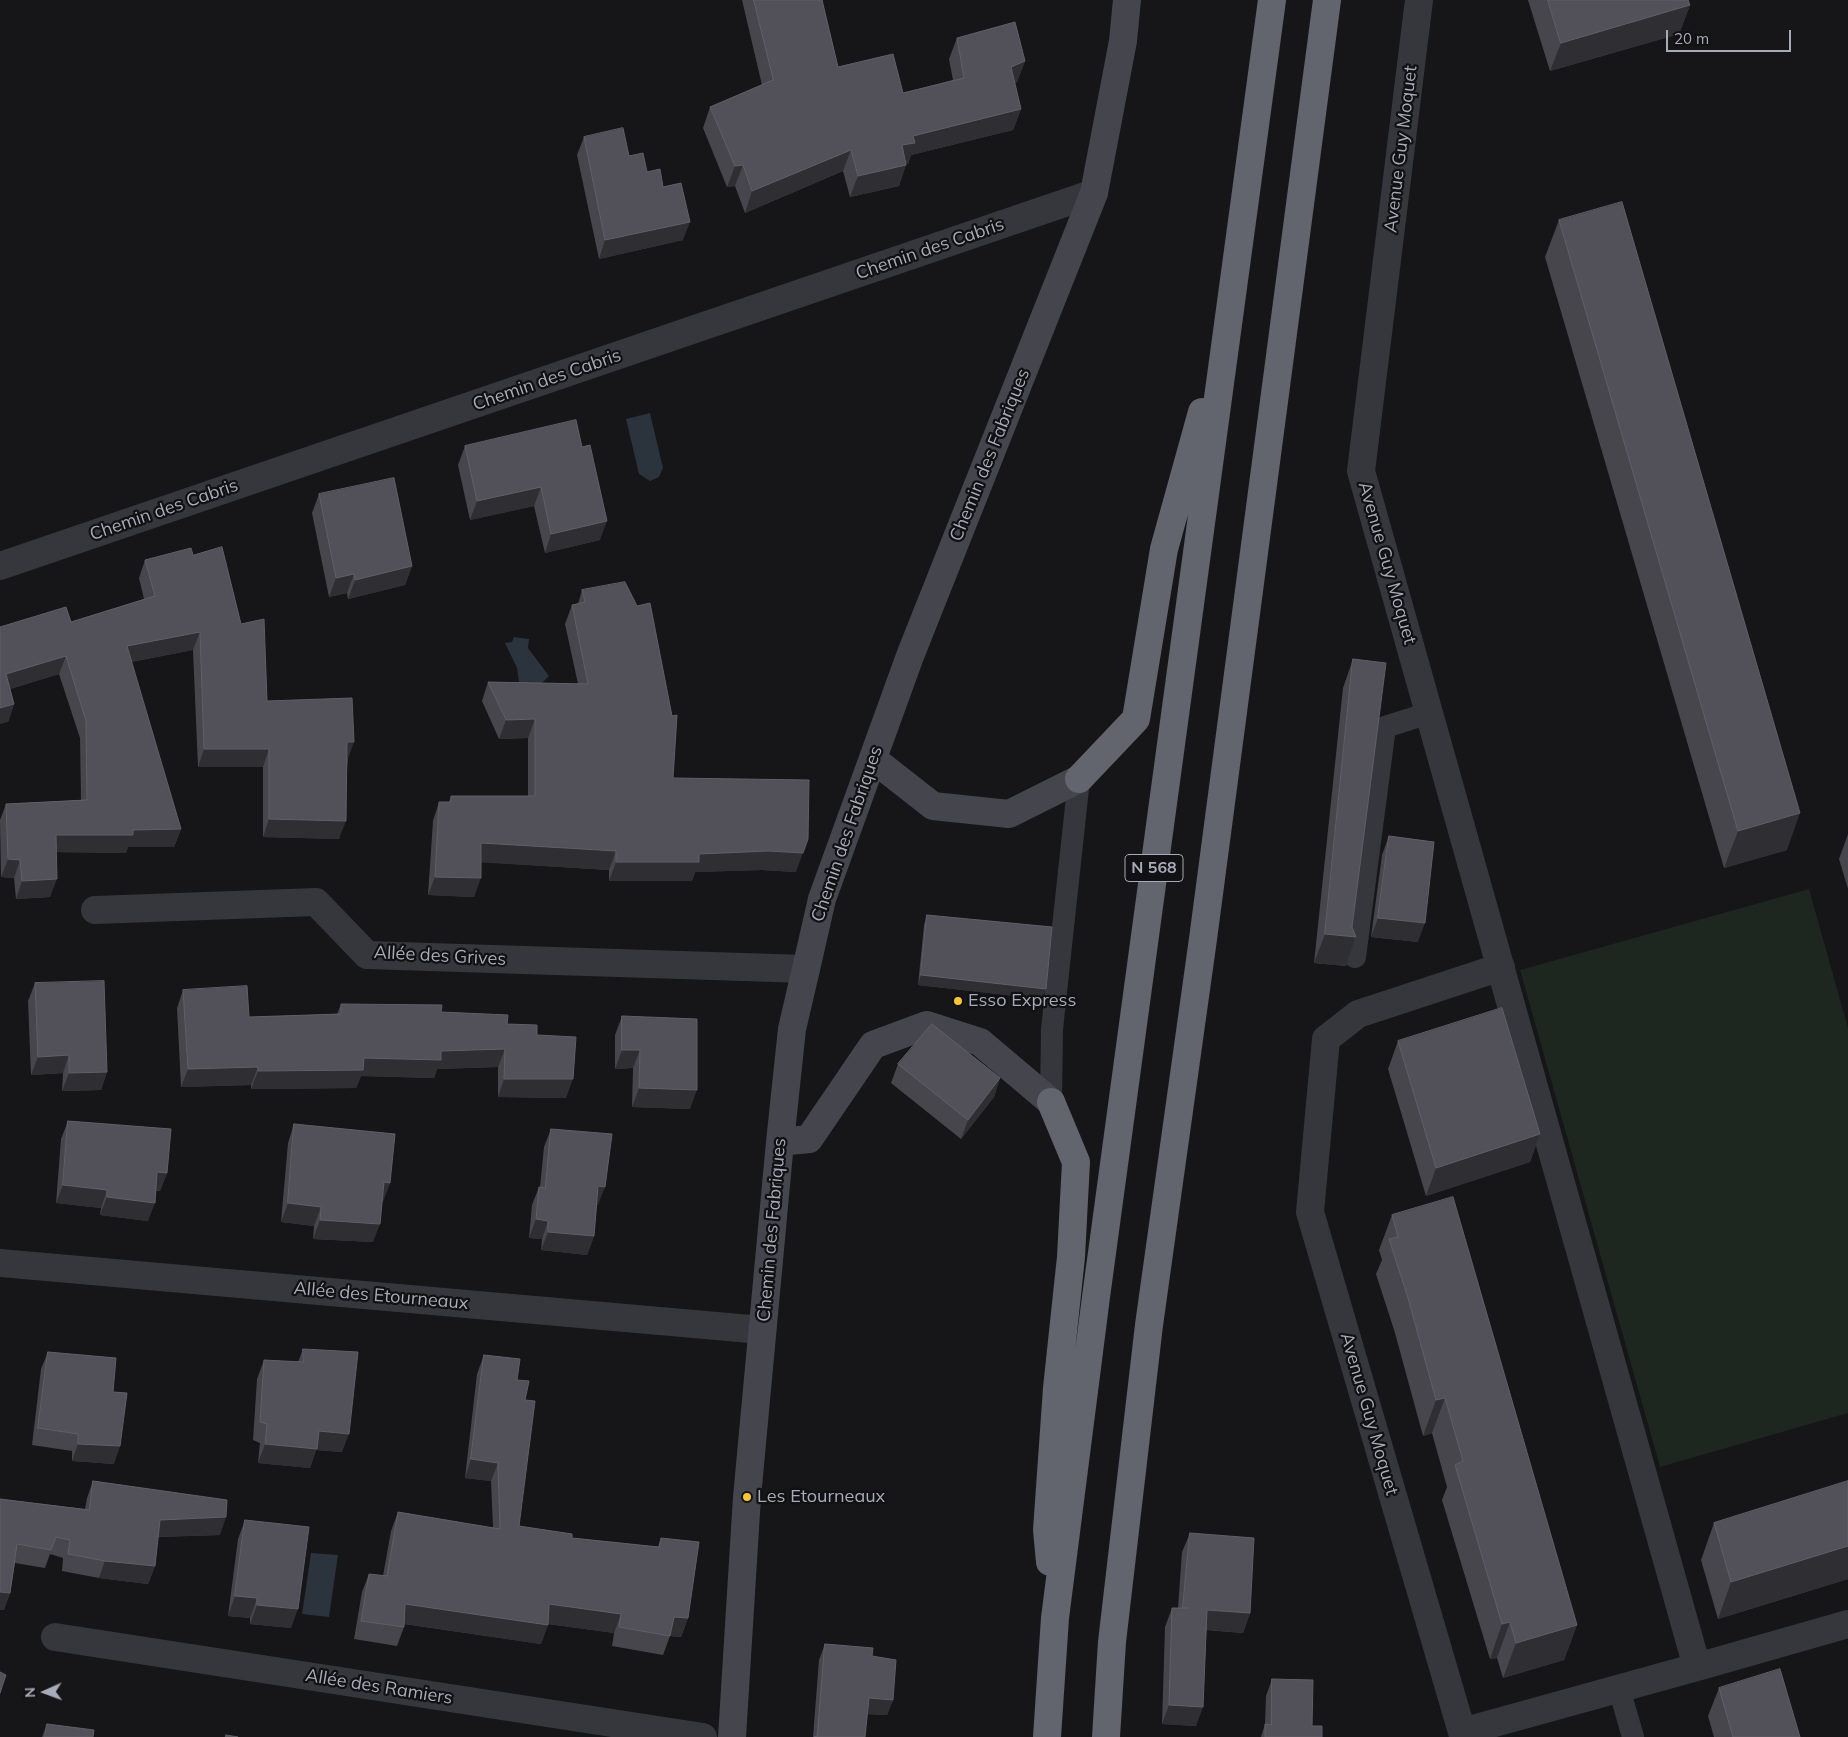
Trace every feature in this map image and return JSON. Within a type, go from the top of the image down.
[{"type":"highway","points":[[1243,211],[1258,0]]},
{"type":"highway","name":"N 568","points":[[1047,1737],[1055,1618],[1096,1297],[1272,0]]},
{"type":"highway","points":[[1106,1737],[1112,1642],[1149,1324],[1205,929],[1327,0]]},
{"type":"highway","points":[[1079,779],[1136,719],[1164,549],[1230,307]]},
{"type":"highway","points":[[1051,1102],[1076,1162],[1071,1257],[1057,1388],[1047,1530],[1055,1618]]},
{"type":"street","name":"Chemin des Fabriques","points":[[732,1737],[747,1497],[792,1029],[822,899],[910,656],[1094,193],[1124,41],[1127,0]]},
{"type":"street","name":"Avenue Guy Moquet","points":[[1419,0],[1361,471],[1697,1667]]},
{"type":"street","name":"Chemin des Cabris","points":[[0,566],[1094,193]]},
{"type":"street","points":[[873,759],[933,806],[1008,814],[1079,779]]},
{"type":"street","name":"Allée des Grives","points":[[95,910],[316,902],[368,955],[806,969]]},
{"type":"street","name":"Avenue Guy Moquet","points":[[1501,968],[1358,1014],[1326,1039],[1310,1212],[1462,1734],[1848,1624]]},
{"type":"street","points":[[780,1142],[809,1139],[873,1045],[927,1025],[980,1042],[1051,1102]]},
{"type":"street","name":"Allée des Etourneaux","points":[[0,1262],[762,1330]]},
{"type":"street","name":"Allée des Ramiers","points":[[55,1637],[703,1737]]},
{"type":"lane","points":[[1355,957],[1385,727],[1429,713]]},
{"type":"lane","points":[[1051,1102],[1052,1029],[1079,779]]},
{"type":"lane","points":[[1619,1688],[1633,1737]]},
{"type":"shaded area","points":[[650,413],[663,468],[659,477],[650,481],[639,474],[626,419]]},
{"type":"shaded area","points":[[514,637],[529,639],[528,648],[549,676],[536,689],[520,689],[517,668],[505,643],[512,642]]},
{"type":"shaded area","points":[[1809,889],[1848,1028],[1848,1413],[1660,1467],[1520,970]]},
{"type":"shaded area","points":[[311,1553],[338,1555],[329,1617],[302,1614]]},
{"type":"building","points":[[754,0],[822,0],[838,67],[893,54],[903,93],[964,78],[957,38],[1015,22],[1025,61],[1011,67],[1021,109],[913,136],[915,143],[902,145],[906,165],[858,176],[851,150],[752,191],[743,165],[735,166],[710,107],[773,80]]},
{"type":"building","points":[[1548,0],[1688,0],[1690,5],[1561,43]]},
{"type":"building","points":[[623,128],[629,156],[643,153],[647,172],[660,169],[663,187],[681,183],[690,222],[605,240],[584,137]]},
{"type":"building","points":[[1622,202],[1800,813],[1738,831],[1559,220]]},
{"type":"building","points":[[576,420],[582,447],[590,445],[607,521],[551,534],[541,487],[477,501],[465,446]]},
{"type":"building","points":[[394,478],[412,566],[355,580],[354,574],[336,578],[319,494]]},
{"type":"building","points":[[222,547],[241,624],[264,619],[267,701],[352,698],[354,742],[347,742],[346,821],[269,819],[269,749],[204,749],[200,632],[127,646],[181,829],[133,830],[133,835],[56,835],[57,879],[22,881],[20,860],[8,859],[6,804],[87,800],[86,721],[66,656],[6,674],[14,704],[0,708],[0,627],[66,607],[71,622],[155,596],[145,560],[191,548],[193,555]]},
{"type":"building","points":[[625,582],[637,606],[650,603],[672,716],[677,715],[673,778],[809,780],[808,839],[803,853],[768,851],[699,854],[699,862],[616,862],[616,851],[481,843],[481,878],[435,877],[439,802],[451,802],[451,796],[535,796],[535,719],[506,720],[488,682],[588,684],[572,605],[585,602],[582,590]]},
{"type":"building","points":[[1353,659],[1386,663],[1352,927],[1356,937],[1325,934]]},
{"type":"building","points":[[1389,836],[1434,842],[1425,923],[1378,918]]},
{"type":"building","points":[[927,915],[1052,927],[1046,989],[921,975]]},
{"type":"building","points":[[104,981],[107,1072],[69,1073],[69,1055],[38,1057],[35,983]]},
{"type":"building","points":[[247,986],[249,1017],[341,1014],[341,1004],[442,1005],[441,1012],[508,1015],[507,1024],[537,1025],[537,1035],[576,1037],[573,1079],[504,1079],[505,1049],[441,1051],[441,1060],[364,1058],[363,1070],[258,1071],[258,1067],[188,1069],[183,990]]},
{"type":"building","points":[[1502,1008],[1540,1134],[1436,1168],[1398,1041]]},
{"type":"building","points":[[622,1016],[697,1019],[697,1090],[639,1088],[640,1050],[622,1050]]},
{"type":"building","points":[[932,1024],[1000,1078],[968,1120],[898,1064]]},
{"type":"building","points":[[68,1121],[171,1129],[167,1173],[157,1172],[155,1203],[107,1197],[107,1190],[63,1185]]},
{"type":"building","points":[[294,1124],[395,1134],[390,1183],[384,1182],[380,1224],[320,1220],[321,1207],[288,1203]]},
{"type":"building","points":[[551,1129],[612,1134],[605,1187],[598,1186],[594,1236],[548,1232],[548,1221],[536,1219],[539,1187],[545,1188]]},
{"type":"building","points":[[1453,1197],[1577,1625],[1516,1643],[1510,1622],[1502,1624],[1455,1465],[1463,1461],[1445,1398],[1436,1400],[1408,1298],[1389,1239],[1398,1237],[1392,1215]]},
{"type":"building","points":[[303,1349],[358,1352],[349,1434],[319,1431],[317,1449],[265,1444],[267,1424],[260,1422],[264,1360],[303,1362]]},
{"type":"building","points":[[48,1352],[116,1358],[113,1392],[127,1393],[120,1446],[78,1444],[78,1434],[38,1428]]},
{"type":"building","points":[[484,1355],[520,1359],[517,1380],[529,1381],[525,1400],[535,1401],[519,1526],[572,1534],[572,1538],[659,1547],[661,1538],[699,1542],[688,1618],[674,1617],[670,1636],[619,1627],[621,1614],[549,1604],[548,1625],[405,1604],[404,1627],[361,1621],[369,1574],[387,1576],[398,1512],[500,1529],[498,1463],[471,1459]]},
{"type":"building","points":[[93,1481],[227,1500],[226,1517],[160,1520],[155,1566],[105,1561],[68,1554],[70,1540],[56,1537],[51,1550],[17,1544],[10,1593],[0,1592],[0,1499],[89,1510]]},
{"type":"building","points":[[1848,1481],[1848,1546],[1731,1582],[1714,1523]]},
{"type":"building","points":[[245,1520],[309,1527],[298,1609],[257,1605],[257,1598],[235,1596]]},
{"type":"building","points":[[1190,1533],[1254,1538],[1250,1613],[1207,1610],[1203,1707],[1169,1705],[1172,1608],[1183,1608]]},
{"type":"building","points":[[825,1644],[873,1648],[872,1656],[896,1660],[893,1700],[869,1698],[865,1737],[814,1737],[817,1736]]},
{"type":"building","points":[[1780,1669],[1800,1737],[1733,1737],[1719,1688]]},
{"type":"building","points":[[0,1672],[6,1675],[0,1693]]},
{"type":"building","points":[[1272,1679],[1313,1680],[1312,1726],[1322,1726],[1322,1737],[1265,1737],[1265,1724],[1271,1725]]},
{"type":"building","points":[[47,1724],[94,1730],[93,1737],[45,1737]]},
{"type":"place","name":"Esso Express","points":[[958,1001]]},
{"type":"place","name":"Les Etourneaux","points":[[747,1497]]}]
